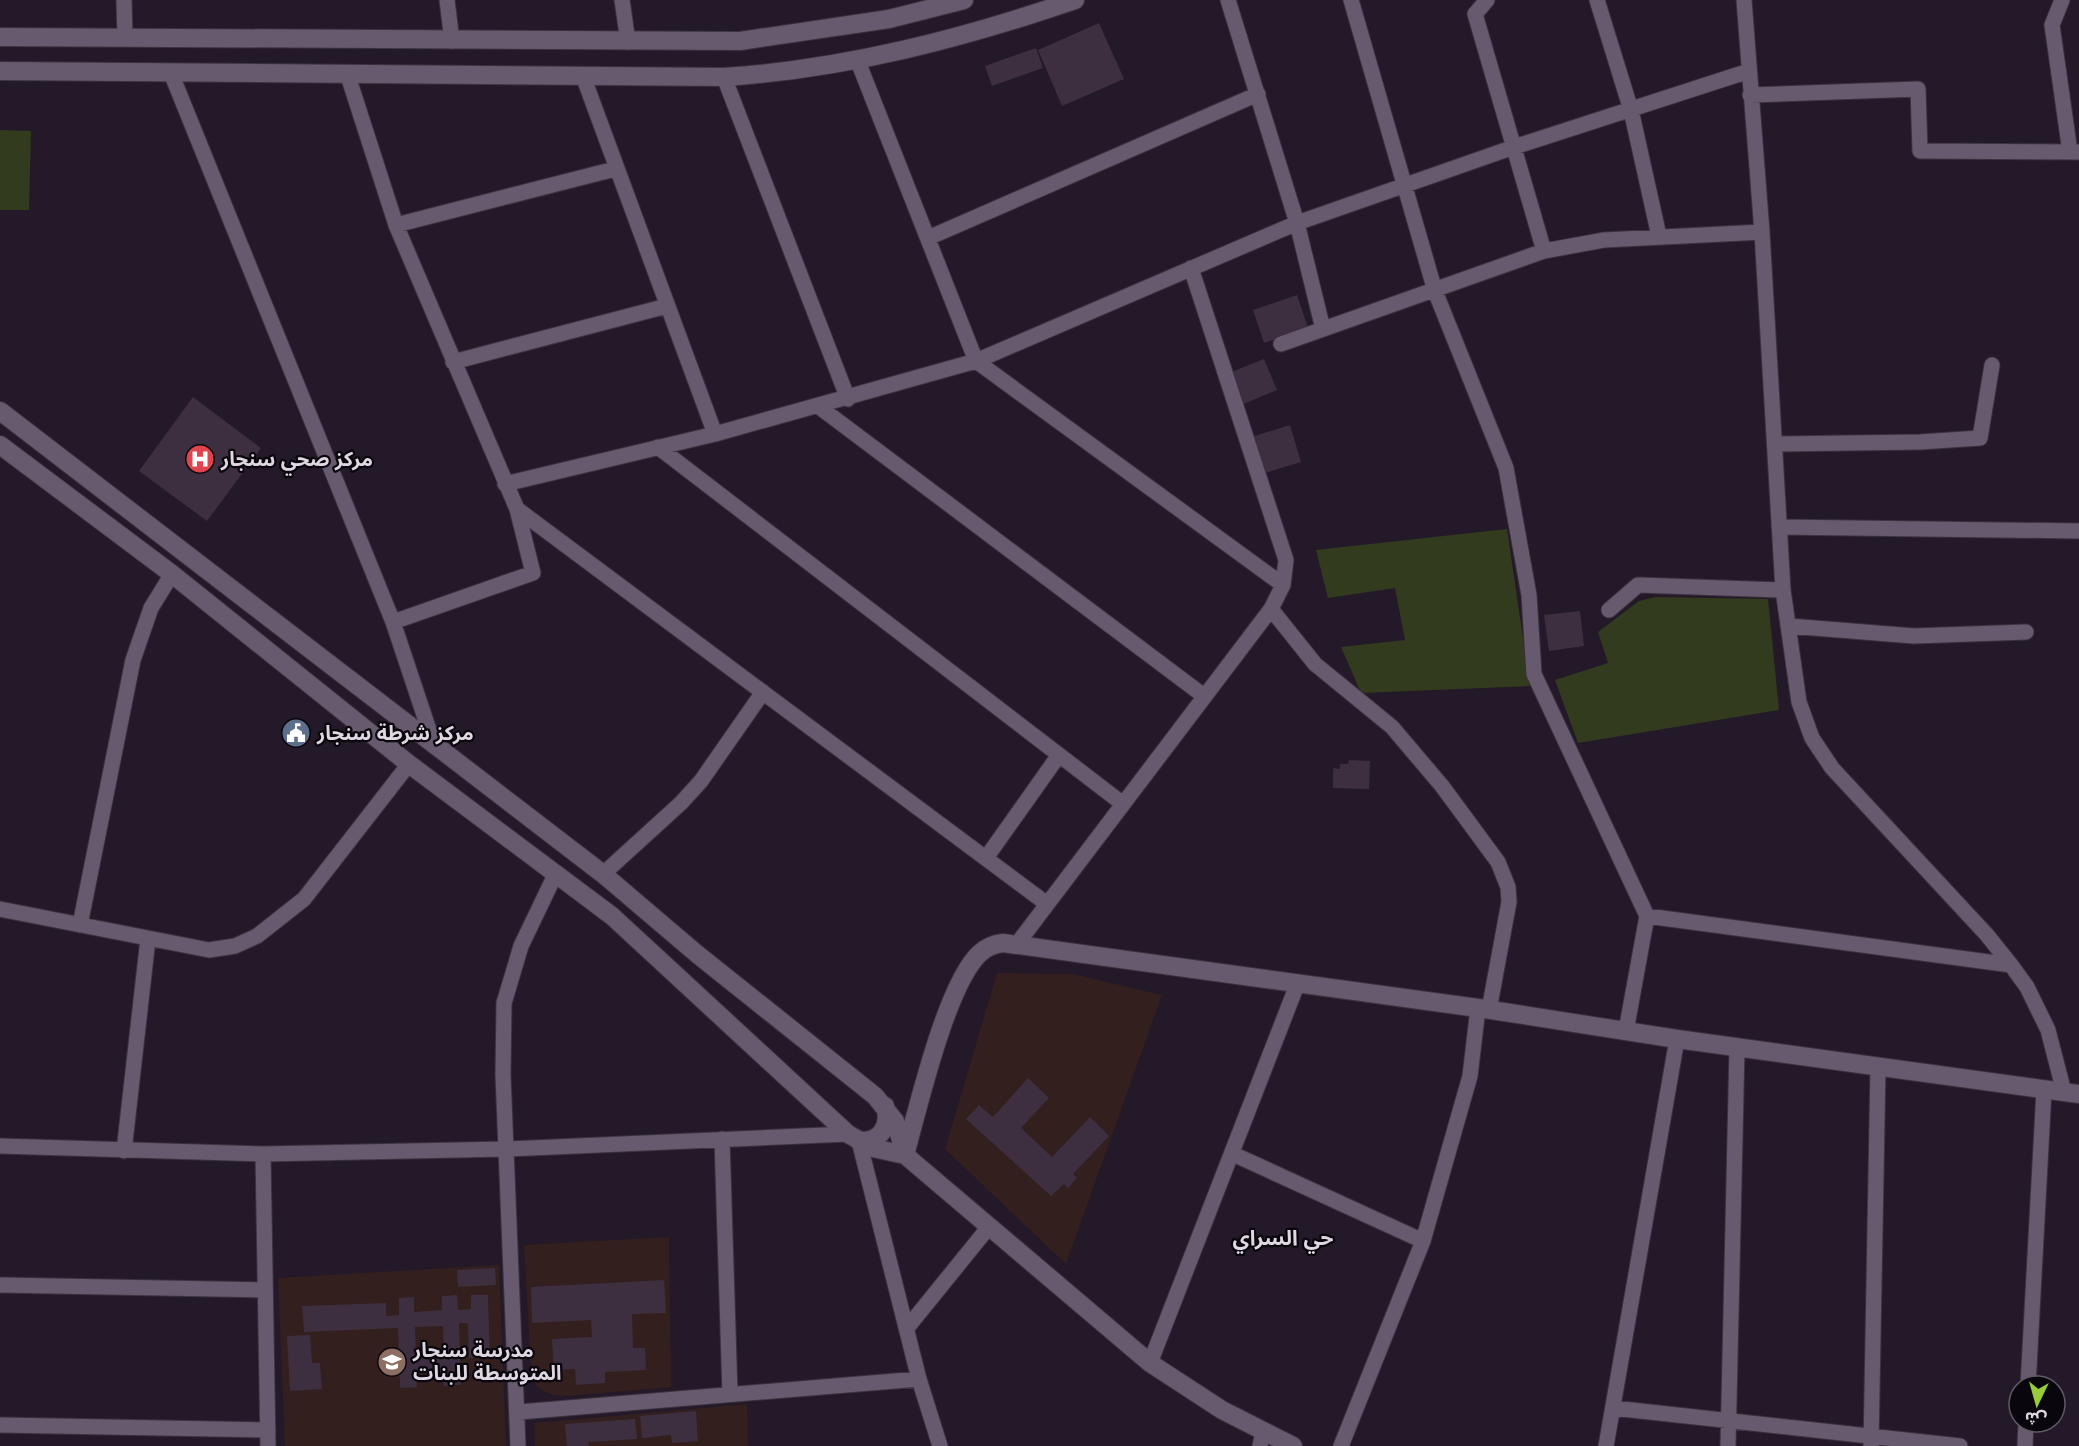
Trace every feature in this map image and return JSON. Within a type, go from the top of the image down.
[{"type":"street","points":[[124,0],[125,38]]},
{"type":"street","points":[[447,0],[452,41]]},
{"type":"street","points":[[622,0],[628,42]]},
{"type":"street","points":[[0,37],[628,42],[740,40],[890,19],[964,0]]},
{"type":"street","points":[[0,71],[348,76],[724,77],[773,74],[934,44],[1076,0]]},
{"type":"street","points":[[1228,0],[1297,223],[1323,329]]},
{"type":"street","points":[[1351,0],[1435,291],[1506,468],[1529,595],[1534,674],[1647,916],[1626,1031]]},
{"type":"street","points":[[1487,0],[1475,14],[1544,250]]},
{"type":"street","points":[[1597,0],[1631,110],[1659,236]]},
{"type":"street","points":[[905,1155],[945,1021],[968,968],[987,947],[1003,943],[1483,1009],[1737,1048],[2072,1093],[2048,1030],[2027,987],[1988,935],[1820,753],[1799,702],[1783,590],[1762,232],[1744,0]]},
{"type":"street","points":[[1750,95],[1918,89],[1920,151],[2074,152],[2052,25],[2062,0]]},
{"type":"street","points":[[857,60],[976,361],[1283,585]]},
{"type":"street","points":[[505,484],[715,434],[848,399],[976,361],[1297,223],[1514,147],[1749,71]]},
{"type":"street","points":[[171,73],[393,622],[434,745]]},
{"type":"street","points":[[348,76],[396,225],[517,509],[533,573],[393,622]]},
{"type":"street","points":[[583,76],[615,169],[715,434]]},
{"type":"street","points":[[724,77],[848,399]]},
{"type":"street","points":[[928,238],[1258,94]]},
{"type":"street","points":[[396,225],[615,169]]},
{"type":"street","points":[[1281,344],[1435,291],[1544,250],[1604,240],[1762,232]]},
{"type":"street","points":[[1017,944],[1271,609],[1283,585],[1287,560],[1191,268]]},
{"type":"street","points":[[453,362],[667,306]]},
{"type":"street","points":[[1775,444],[1980,438],[1992,365]]},
{"type":"street","points":[[818,406],[1204,696]]},
{"type":"street","points":[[0,411],[603,874],[885,1106],[895,1121],[905,1155],[988,1228],[1150,1363],[1262,1439],[1293,1446]]},
{"type":"street","points":[[0,445],[172,574],[409,764],[612,916],[853,1138],[889,1153],[905,1155]]},
{"type":"street","points":[[658,447],[1123,804]]},
{"type":"street","points":[[517,509],[1047,904]]},
{"type":"street","points":[[1779,527],[2079,531]]},
{"type":"street","points":[[80,925],[133,660],[151,608],[172,574]]},
{"type":"street","points":[[1609,610],[1638,585],[1783,590]]},
{"type":"street","points":[[1271,609],[1315,664],[1392,727],[1442,786],[1505,875],[1509,902],[1483,1009],[1470,1076],[1423,1241],[1341,1446]]},
{"type":"street","points":[[1789,626],[1914,636],[2026,632]]},
{"type":"street","points":[[603,874],[681,803],[701,781],[763,692]]},
{"type":"street","points":[[986,858],[1059,755]]},
{"type":"street","points":[[0,909],[209,950],[235,946],[257,936],[282,920],[304,899],[409,764]]},
{"type":"street","points":[[519,1446],[503,1075],[504,1003],[521,945],[556,873]]},
{"type":"street","points":[[1647,916],[2011,965]]},
{"type":"street","points":[[124,1151],[148,939]]},
{"type":"street","points":[[1150,1363],[1297,985]]},
{"type":"street","points":[[1606,1446],[1677,1039]]},
{"type":"street","points":[[1728,1446],[1737,1048]]},
{"type":"street","points":[[1871,1441],[1878,1067]]},
{"type":"street","points":[[2029,1374],[2044,1090]]},
{"type":"street","points":[[0,1146],[263,1154],[506,1149],[722,1139],[853,1138],[872,1140],[883,1132],[888,1120],[885,1106]]},
{"type":"street","points":[[853,1138],[907,1328],[919,1379],[940,1446]]},
{"type":"street","points":[[722,1139],[730,1394]]},
{"type":"street","points":[[263,1154],[268,1446]]},
{"type":"street","points":[[1233,1154],[1423,1241]]},
{"type":"street","points":[[907,1328],[988,1228]]},
{"type":"street","points":[[0,1285],[264,1290]]},
{"type":"street","points":[[519,1412],[919,1379]]},
{"type":"street","points":[[1613,1407],[1729,1420],[1871,1441],[1960,1446]]},
{"type":"street","points":[[0,1425],[268,1430]]},
{"type":"shaded area","points":[[997,973],[1073,974],[1162,995],[1066,1264],[945,1149]]},
{"type":"shaded area","points":[[669,1237],[671,1387],[568,1396],[553,1395],[541,1390],[536,1385],[531,1369],[524,1245]]},
{"type":"shaded area","name":"مدرسة سنجار المتوسطة للبنات","points":[[499,1265],[506,1446],[285,1446],[278,1278]]},
{"type":"shaded area","points":[[747,1404],[748,1446],[535,1446],[534,1423]]},
{"type":"green space","points":[[0,130],[31,131],[29,210],[0,210]]},
{"type":"green space","points":[[1507,529],[1530,686],[1361,693],[1341,647],[1405,640],[1395,588],[1328,598],[1316,550]]},
{"type":"green space","points":[[1656,597],[1768,599],[1779,710],[1578,743],[1555,680],[1608,663],[1598,632],[1639,601]]},
{"type":"building","points":[[1099,23],[1124,79],[1062,106],[1038,50]]},
{"type":"building","points":[[1036,48],[1043,68],[992,86],[985,66]]},
{"type":"building","points":[[1297,295],[1308,328],[1264,343],[1253,310]]},
{"type":"building","points":[[1264,359],[1277,390],[1239,406],[1226,374]]},
{"type":"building","points":[[193,397],[261,448],[207,521],[139,471]]},
{"type":"building","points":[[1290,425],[1301,462],[1262,474],[1251,437]]},
{"type":"building","points":[[1580,611],[1584,646],[1549,651],[1544,615]]},
{"type":"building","points":[[1349,760],[1370,761],[1369,789],[1333,788],[1333,768],[1340,769],[1340,764],[1348,764]]},
{"type":"building","points":[[1028,1078],[1049,1098],[1021,1128],[1052,1157],[1090,1117],[1109,1136],[1073,1174],[1077,1178],[1068,1188],[1064,1184],[1051,1196],[966,1119],[979,1105],[993,1117]]},
{"type":"building","points":[[495,1268],[496,1285],[458,1287],[457,1270]]},
{"type":"building","points":[[664,1280],[666,1313],[632,1314],[633,1348],[645,1348],[646,1370],[605,1372],[605,1383],[576,1385],[575,1369],[554,1370],[552,1339],[592,1337],[591,1320],[532,1323],[531,1287]]},
{"type":"building","points":[[457,1295],[458,1310],[471,1309],[471,1295],[488,1295],[490,1358],[469,1358],[468,1323],[459,1323],[461,1385],[444,1386],[444,1372],[416,1373],[417,1387],[400,1388],[398,1328],[304,1332],[302,1306],[386,1303],[386,1316],[399,1315],[399,1298],[414,1297],[414,1312],[442,1310],[442,1296]],"holes":[[[443,1326],[444,1355],[416,1356],[415,1327]]]},
{"type":"building","points":[[310,1335],[312,1363],[320,1363],[322,1389],[290,1391],[287,1336]]},
{"type":"building","points":[[696,1411],[698,1441],[672,1443],[671,1435],[642,1438],[640,1416]]},
{"type":"building","points":[[635,1419],[637,1439],[588,1442],[589,1446],[567,1446],[565,1424]]},
{"type":"place","name":"مركز صحي سنجار","points":[[200,459]]},
{"type":"place","name":"مركز شرطة سنجار","points":[[296,733]]},
{"type":"place","name":"مدرسة سنجار المتوسطة للبنات","points":[[392,1362]]},
{"type":"district","name":"حي السراي","points":[[1283,1237]]}]
